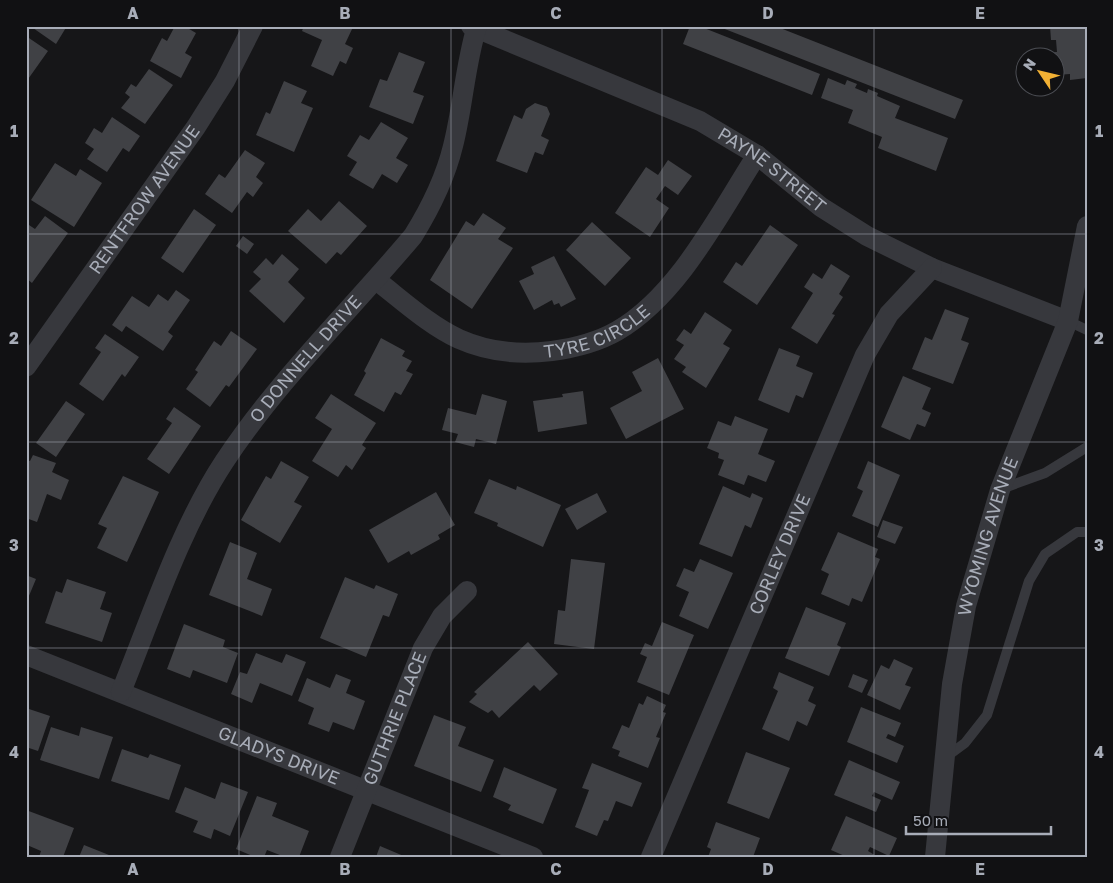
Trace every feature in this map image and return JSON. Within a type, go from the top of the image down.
[{"type":"street","name":"RENTFROW AVENUE","points":[[26,367],[196,127],[225,81],[253,26]]},
{"type":"street","name":"PAYNE STREET","points":[[475,27],[700,121],[757,155],[821,207],[867,236],[932,268],[1068,321]]},
{"type":"street","name":"O DONNELL DRIVE","points":[[121,692],[168,575],[194,517],[223,463],[294,371],[413,236],[441,185],[453,146],[475,27]]},
{"type":"street","name":"TYRE CIRCLE","points":[[376,280],[430,321],[459,339],[496,351],[536,353],[579,347],[616,331],[651,306],[686,265],[757,155]]},
{"type":"street","name":"WYOMING AVENUE","points":[[935,857],[943,758],[952,684],[966,606],[1000,490],[1068,321],[1087,226]]},
{"type":"street","name":"CORLEY DRIVE","points":[[651,857],[865,355],[889,314],[932,268]]},
{"type":"street","name":"GUTHRIE PLACE","points":[[340,857],[423,648],[442,616],[467,591]]},
{"type":"street","name":"GLADYS DRIVE","points":[[26,655],[533,857]]},
{"type":"lane","points":[[1068,321],[1087,330]]},
{"type":"lane","points":[[1000,490],[1045,473],[1087,447]]},
{"type":"lane","points":[[943,758],[965,743],[987,715],[1029,581],[1045,554],[1077,532],[1087,532]]},
{"type":"building","points":[[34,26],[67,26],[56,44],[33,28]]},
{"type":"building","points":[[175,26],[184,26],[196,33],[185,53],[192,57],[181,78],[150,61],[162,38],[167,41]]},
{"type":"building","points":[[304,26],[353,27],[345,44],[353,48],[346,64],[340,61],[333,76],[311,66],[322,40],[302,31]]},
{"type":"building","points":[[690,26],[699,26],[820,74],[812,95],[683,44]]},
{"type":"building","points":[[717,26],[775,26],[963,100],[955,119]]},
{"type":"building","points":[[1050,26],[1087,26],[1087,78],[1070,80],[1070,74],[1066,74],[1066,48],[1057,48],[1056,40],[1051,40]]},
{"type":"building","points":[[26,36],[48,51],[26,82]]},
{"type":"building","points":[[399,52],[425,62],[413,92],[424,96],[413,124],[369,107],[380,79],[387,81]]},
{"type":"building","points":[[149,69],[173,85],[145,124],[121,108],[130,97],[125,93],[131,84],[136,87]]},
{"type":"building","points":[[828,78],[845,85],[847,80],[857,84],[855,88],[867,93],[868,89],[878,93],[877,96],[900,106],[895,118],[948,138],[936,171],[878,148],[882,137],[848,123],[853,110],[821,98]]},
{"type":"building","points":[[284,81],[307,91],[301,103],[313,108],[294,152],[256,135],[266,112],[270,114]]},
{"type":"building","points":[[535,103],[547,107],[550,114],[541,136],[549,140],[543,155],[535,152],[527,173],[496,161],[514,115],[522,119],[526,109]]},
{"type":"building","points":[[112,117],[140,136],[129,152],[123,148],[107,172],[87,159],[94,149],[85,143],[94,128],[102,133]]},
{"type":"building","points":[[381,122],[408,138],[396,158],[408,165],[397,183],[382,174],[373,189],[349,175],[357,162],[347,156],[360,135],[369,140]]},
{"type":"building","points":[[245,150],[265,163],[256,177],[263,183],[253,197],[247,192],[232,213],[205,194],[219,174],[225,178]]},
{"type":"building","points":[[668,160],[692,176],[678,195],[665,186],[656,199],[669,208],[650,237],[615,213],[646,167],[658,175]]},
{"type":"building","points":[[55,163],[76,176],[80,169],[102,183],[74,227],[31,200]]},
{"type":"building","points":[[339,201],[367,226],[341,255],[337,252],[326,264],[288,231],[308,209],[321,221]]},
{"type":"building","points":[[194,209],[216,225],[183,273],[161,258]]},
{"type":"building","points":[[483,213],[506,228],[498,239],[513,248],[472,309],[430,280],[466,221],[474,226]]},
{"type":"building","points":[[45,216],[68,233],[32,283],[26,278],[26,223],[35,229]]},
{"type":"building","points":[[592,222],[631,258],[605,286],[566,250]]},
{"type":"building","points":[[770,225],[798,245],[757,305],[723,282],[736,262],[742,266]]},
{"type":"building","points":[[243,236],[254,244],[247,254],[236,246]]},
{"type":"building","points":[[282,254],[299,269],[288,282],[305,298],[284,323],[249,291],[261,279],[253,272],[266,258],[273,265]]},
{"type":"building","points":[[554,256],[576,299],[561,307],[559,303],[554,305],[552,300],[534,310],[519,281],[534,274],[531,267]]},
{"type":"building","points":[[831,264],[850,276],[839,294],[843,297],[832,314],[835,315],[817,344],[791,328],[813,293],[804,287],[813,273],[822,279]]},
{"type":"building","points":[[176,290],[190,300],[168,332],[173,336],[163,351],[126,326],[122,332],[112,325],[132,296],[149,307],[158,294],[168,301]]},
{"type":"building","points":[[945,309],[969,318],[961,340],[969,343],[953,384],[912,369],[925,337],[932,340]]},
{"type":"building","points":[[705,312],[732,330],[723,344],[730,348],[706,388],[682,372],[686,367],[674,359],[684,345],[676,340],[684,329],[691,334]]},
{"type":"building","points":[[231,331],[257,349],[229,387],[226,385],[210,407],[186,389],[198,372],[195,370],[214,341],[221,346]]},
{"type":"building","points":[[105,334],[139,357],[125,377],[122,374],[103,401],[79,384],[101,352],[95,348]]},
{"type":"building","points":[[381,338],[405,351],[402,356],[412,361],[406,371],[413,374],[401,395],[395,392],[384,412],[354,395]]},
{"type":"building","points":[[779,348],[800,356],[796,366],[813,373],[803,398],[796,395],[789,413],[758,400]]},
{"type":"building","points":[[658,358],[684,409],[626,439],[610,408],[642,391],[632,372]]},
{"type":"building","points":[[903,376],[931,388],[922,409],[931,413],[925,427],[917,424],[910,440],[881,427]]},
{"type":"building","points":[[583,391],[587,424],[538,432],[533,401],[563,397],[562,394]]},
{"type":"building","points":[[331,394],[376,423],[362,445],[366,448],[352,470],[346,465],[338,477],[312,461],[332,429],[315,418]]},
{"type":"building","points":[[482,394],[507,401],[496,444],[476,439],[474,447],[455,442],[458,434],[442,430],[448,408],[476,415]]},
{"type":"building","points":[[66,401],[85,414],[56,457],[36,443]]},
{"type":"building","points":[[174,407],[201,426],[169,474],[147,459],[172,423],[166,419]]},
{"type":"building","points":[[735,416],[768,429],[758,454],[775,461],[766,482],[748,475],[744,485],[718,475],[724,460],[718,458],[719,453],[707,448],[718,421],[731,426]]},
{"type":"building","points":[[33,455],[56,463],[52,472],[69,480],[61,500],[47,494],[37,522],[26,518],[26,460],[30,461]]},
{"type":"building","points":[[281,461],[309,477],[294,502],[302,506],[280,543],[241,520],[266,476],[271,479]]},
{"type":"building","points":[[868,461],[900,475],[878,527],[852,516],[863,491],[857,488]]},
{"type":"building","points":[[123,476],[159,492],[127,562],[97,548],[107,528],[98,524]]},
{"type":"building","points":[[489,479],[516,490],[517,486],[561,505],[543,547],[497,526],[498,523],[474,513]]},
{"type":"building","points":[[723,486],[750,498],[752,493],[763,498],[751,528],[745,525],[732,557],[699,544]]},
{"type":"building","points":[[436,492],[455,525],[438,535],[440,539],[411,555],[409,551],[388,563],[369,530]]},
{"type":"building","points":[[597,493],[607,512],[577,530],[565,509]]},
{"type":"building","points":[[883,520],[903,527],[895,544],[877,537]]},
{"type":"building","points":[[838,532],[878,549],[875,557],[880,559],[862,602],[852,598],[849,606],[821,594],[829,574],[821,570]]},
{"type":"building","points":[[230,542],[257,553],[247,579],[272,589],[262,616],[209,595]]},
{"type":"building","points":[[571,559],[605,563],[594,649],[554,644],[558,610],[565,611]]},
{"type":"building","points":[[700,559],[733,573],[708,629],[679,616],[689,592],[676,586],[684,568],[694,572]]},
{"type":"building","points":[[26,575],[36,579],[26,603]]},
{"type":"building","points":[[345,577],[374,589],[376,585],[398,594],[389,617],[383,615],[366,657],[320,638]]},
{"type":"building","points":[[67,579],[106,592],[100,609],[112,613],[102,642],[45,623],[56,591],[62,593]]},
{"type":"building","points":[[806,607],[846,623],[837,645],[841,647],[829,676],[785,658]]},
{"type":"building","points":[[662,622],[694,635],[669,695],[637,682],[647,657],[640,654],[645,643],[652,646]]},
{"type":"building","points":[[184,624],[225,640],[223,647],[238,653],[227,683],[193,670],[190,678],[167,669]]},
{"type":"building","points":[[528,642],[558,674],[540,691],[534,685],[499,718],[492,710],[488,713],[469,702],[477,694],[474,692]]},
{"type":"building","points":[[256,653],[282,663],[286,654],[306,662],[292,696],[260,683],[252,703],[231,694],[240,672],[247,674]]},
{"type":"building","points":[[894,659],[913,668],[905,685],[911,687],[900,710],[867,695],[881,665],[889,669]]},
{"type":"building","points":[[779,672],[814,687],[808,701],[816,705],[807,726],[797,721],[789,741],[762,729],[778,691],[773,688]]},
{"type":"building","points":[[336,674],[351,680],[346,693],[365,701],[354,730],[333,722],[329,732],[308,724],[314,708],[298,701],[307,678],[330,688]]},
{"type":"building","points":[[853,674],[868,680],[862,693],[848,687]]},
{"type":"building","points":[[647,696],[666,705],[663,712],[666,713],[656,737],[660,738],[648,768],[618,756],[620,751],[612,748],[622,725],[629,728],[639,703],[643,705]]},
{"type":"building","points":[[861,707],[901,723],[895,737],[888,734],[886,738],[904,746],[897,763],[847,742]]},
{"type":"building","points":[[26,708],[50,716],[38,751],[26,747]]},
{"type":"building","points":[[434,715],[466,727],[458,746],[494,760],[481,792],[414,766]]},
{"type":"building","points":[[51,727],[79,736],[81,727],[113,737],[99,779],[40,760]]},
{"type":"building","points":[[122,749],[148,758],[150,754],[181,765],[169,800],[111,781]]},
{"type":"building","points":[[746,752],[790,768],[769,819],[727,803]]},
{"type":"building","points":[[849,760],[900,782],[892,800],[874,792],[872,796],[881,800],[876,812],[834,795]]},
{"type":"building","points":[[592,763],[642,783],[632,807],[616,801],[608,821],[604,820],[597,836],[575,827],[589,790],[582,788]]},
{"type":"building","points":[[504,767],[557,789],[543,824],[508,810],[511,805],[493,797]]},
{"type":"building","points":[[221,782],[248,792],[230,836],[214,829],[211,839],[193,832],[198,821],[175,812],[185,787],[215,799]]},
{"type":"building","points":[[257,796],[277,803],[272,816],[309,831],[299,857],[285,857],[267,850],[264,857],[255,857],[236,849]]},
{"type":"building","points":[[26,810],[74,828],[63,857],[39,857],[41,851],[27,845],[29,841],[26,840]]},
{"type":"building","points":[[846,816],[897,838],[889,856],[870,847],[868,851],[878,857],[847,857],[831,850]]},
{"type":"building","points":[[716,822],[760,838],[753,857],[708,857],[711,849],[707,847]]},
{"type":"building","points":[[84,845],[114,857],[79,857]]},
{"type":"building","points":[[380,846],[406,857],[376,857]]}]
